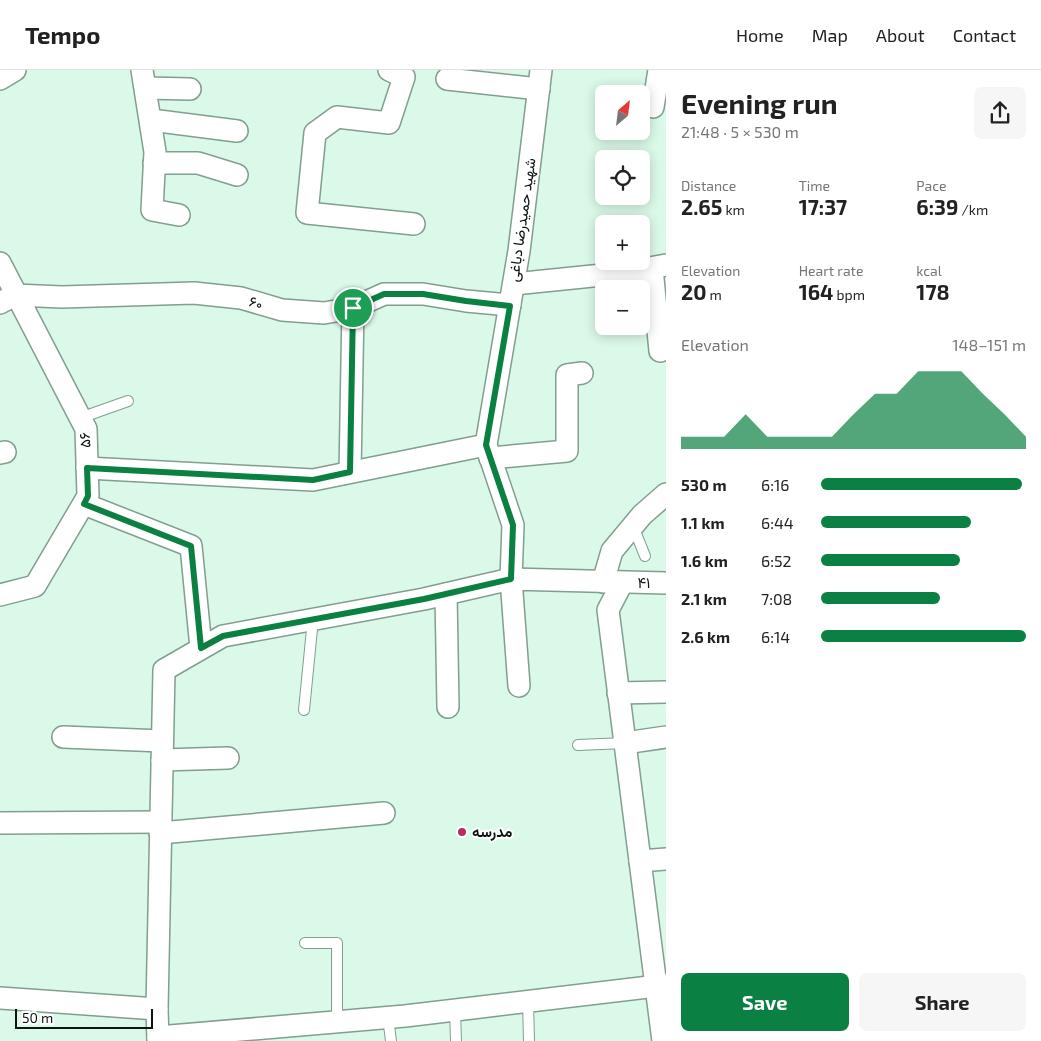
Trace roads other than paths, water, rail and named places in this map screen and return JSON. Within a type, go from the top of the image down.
[{"type":"street","points":[[0,79],[15,70]]},
{"type":"street","points":[[389,70],[404,77],[389,123],[337,118],[315,133],[306,213],[414,224]]},
{"type":"street","points":[[653,107],[659,70]]},
{"type":"street","points":[[179,215],[152,210],[154,163],[144,79],[190,90]]},
{"type":"street","points":[[447,79],[540,80]]},
{"type":"street","name":"شهید حمیدرضا دباغی","points":[[488,452],[514,284],[540,80]]},
{"type":"street","points":[[150,120],[237,131]]},
{"type":"street","points":[[154,163],[198,163],[237,175]]},
{"type":"street","name":"۵۶","points":[[0,263],[8,299],[86,429],[88,496],[35,586],[0,595]]},
{"type":"street","points":[[514,284],[562,280],[659,266],[660,351]]},
{"type":"street","name":"۶۰","points":[[8,299],[194,293],[241,298],[282,310],[324,313],[353,308],[384,294],[423,294],[510,306]]},
{"type":"street","points":[[350,472],[353,308]]},
{"type":"street","points":[[87,468],[313,480],[350,472],[488,452],[567,451],[567,375],[582,373]]},
{"type":"street","points":[[488,452],[513,525],[511,579],[519,686]]},
{"type":"street","points":[[663,1041],[661,986],[640,861],[608,610],[613,583],[612,551],[633,526],[666,494]]},
{"type":"street","points":[[84,504],[191,546],[201,648]]},
{"type":"street","name":"۴۱","points":[[162,750],[164,670],[223,636],[446,594],[511,579],[666,583]]},
{"type":"street","points":[[446,594],[448,707]]},
{"type":"street","points":[[618,693],[666,692]]},
{"type":"street","points":[[63,737],[228,758]]},
{"type":"street","points":[[624,743],[666,737]]},
{"type":"street","points":[[162,750],[158,1039],[455,1010],[661,986]]},
{"type":"street","points":[[0,823],[160,828],[384,813]]},
{"type":"street","points":[[640,861],[666,859]]},
{"type":"street","points":[[0,998],[157,1009]]},
{"type":"lane","points":[[80,418],[128,401]]},
{"type":"lane","points":[[633,526],[645,556]]},
{"type":"lane","points":[[304,710],[313,619]]},
{"type":"lane","points":[[578,745],[624,743]]},
{"type":"lane","points":[[306,943],[337,943],[337,1022]]},
{"type":"lane","points":[[528,1001],[529,1041]]},
{"type":"lane","points":[[455,1010],[456,1041]]},
{"type":"lane","points":[[388,1017],[391,1041]]},
{"type":"place","name":"مدرسه","points":[[462,832]]}]
